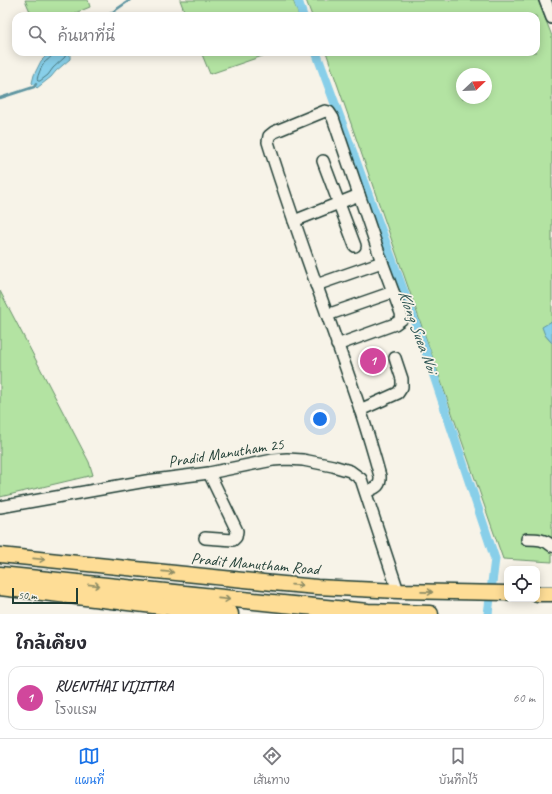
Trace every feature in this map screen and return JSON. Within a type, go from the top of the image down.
[{"type":"highway","points":[[0,575],[368,612],[430,614]]},
{"type":"highway","points":[[0,587],[230,614]]},
{"type":"main road","name":"Pradit Manutham Road","points":[[0,555],[273,583],[349,589],[504,593]]},
{"type":"main road","points":[[540,594],[552,594]]},
{"type":"street","points":[[546,0],[552,18]]},
{"type":"street","points":[[337,345],[395,324],[402,320],[333,118],[329,112],[325,111],[274,132],[269,136],[268,142],[294,221],[316,285],[327,315],[337,345],[360,410],[380,476],[381,481],[377,487],[366,492]]},
{"type":"street","points":[[323,161],[356,246]]},
{"type":"street","points":[[294,221],[359,195]]},
{"type":"street","points":[[316,285],[382,262]]},
{"type":"street","points":[[327,315],[393,292]]},
{"type":"street","points":[[360,410],[398,393],[402,387],[402,379],[395,358]]},
{"type":"street","name":"Pradid Manutham 25","points":[[0,507],[139,482],[209,473],[273,460],[303,460],[333,466],[350,471],[361,479],[398,591]]},
{"type":"street","points":[[206,538],[233,540],[236,537],[237,531],[209,473]]},
{"type":"street","points":[[527,539],[542,540],[548,542],[552,546]]},
{"type":"green space","points":[[25,0],[88,0],[90,7],[78,12],[30,12]]},
{"type":"green space","points":[[180,0],[293,0],[298,12],[184,12]]},
{"type":"green space","points":[[306,0],[538,0],[552,36],[552,321],[550,322],[545,335],[552,343],[552,562],[503,559],[327,56],[540,56],[540,12],[310,12]]},
{"type":"green space","points":[[203,56],[262,56],[210,74]]},
{"type":"green space","points":[[0,291],[89,462],[93,475],[0,497]]},
{"type":"water","points":[[46,56],[70,56],[70,59],[37,88],[32,83],[41,61]]},
{"type":"water","points":[[552,321],[552,343],[545,335],[542,327]]},
{"type":"waterway","points":[[113,12],[130,0]]},
{"type":"waterway","name":"Klong Suea Noi","points":[[298,0],[302,12]]},
{"type":"waterway","name":"Klong Suea Noi","points":[[317,56],[426,352],[495,559],[488,614]]},
{"type":"waterway","points":[[0,98],[34,87],[36,84]]},
{"type":"place","name":"RUENTHAI VIJITTRA","points":[[373,361]]}]
